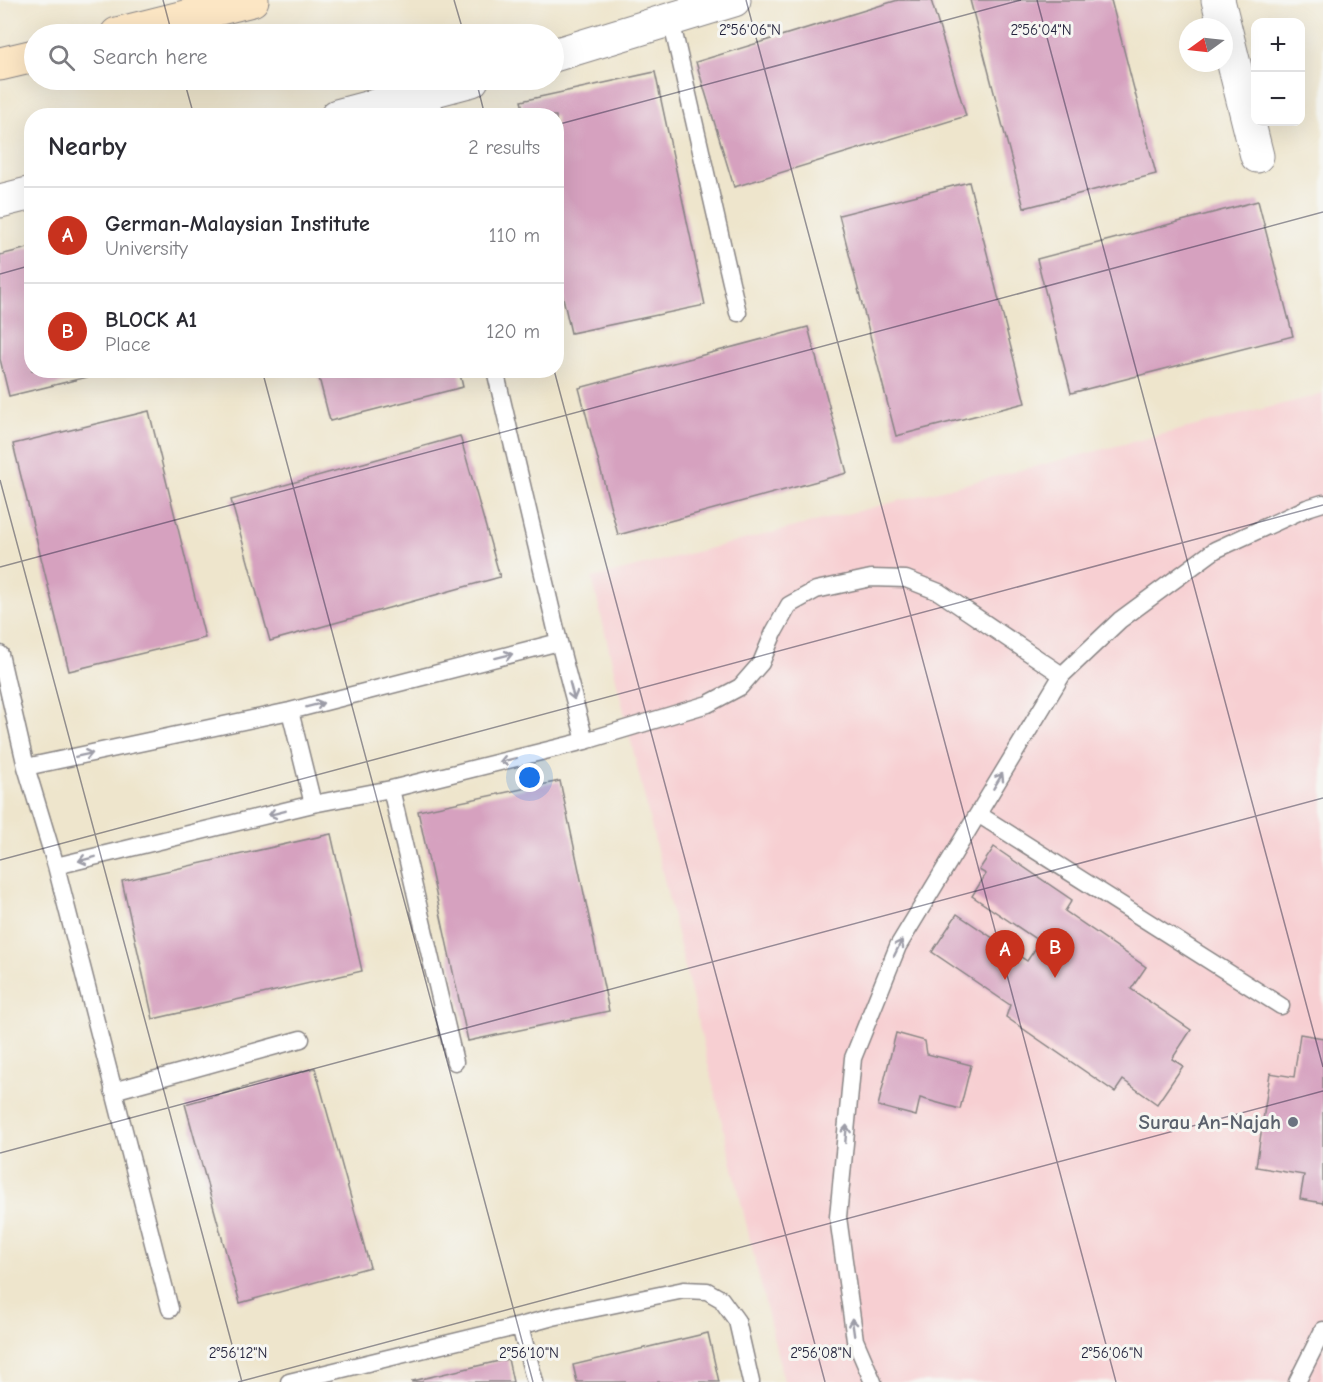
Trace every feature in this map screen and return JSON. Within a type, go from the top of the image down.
[{"type":"street","points":[[157,24],[252,0]]},
{"type":"street","points":[[564,53],[734,0]]},
{"type":"street","points":[[1218,0],[1257,156]]},
{"type":"street","points":[[0,64],[24,58]]},
{"type":"street","points":[[401,108],[433,104],[456,90]]},
{"type":"street","points":[[0,201],[24,195]]},
{"type":"lane","points":[[671,20],[738,313]]},
{"type":"lane","points":[[497,378],[559,642],[585,741]]},
{"type":"lane","points":[[873,1382],[855,1340],[838,1217],[853,1058],[898,946],[1062,675],[1120,620],[1215,550],[1323,503]]},
{"type":"lane","points":[[56,866],[313,804],[392,789],[585,741],[708,704],[740,687],[761,663],[789,605],[816,590],[871,578],[906,579],[939,592],[1062,675]]},
{"type":"lane","points":[[26,767],[290,711],[559,642]]},
{"type":"lane","points":[[0,654],[26,767],[56,866],[170,1309]]},
{"type":"lane","points":[[290,711],[313,804]]},
{"type":"lane","points":[[392,789],[455,1062]]},
{"type":"lane","points":[[978,814],[1281,1006]]},
{"type":"lane","points":[[113,1091],[301,1039]]},
{"type":"lane","points":[[289,1382],[553,1317],[684,1290],[707,1291],[721,1299],[736,1320],[751,1382]]},
{"type":"lane","points":[[520,1326],[535,1382]]},
{"type":"lane","points":[[1297,1382],[1323,1330]]},
{"type":"shaded area","points":[[1323,394],[1323,1382],[784,1382],[592,578]]},
{"type":"building","points":[[898,0],[931,0],[966,116],[734,187],[696,62]]},
{"type":"building","points":[[970,0],[1111,0],[1156,174],[1024,208]]},
{"type":"building","points":[[655,72],[705,305],[571,333],[564,302],[564,108],[523,108],[521,101]]},
{"type":"building","points":[[969,182],[1025,403],[896,436],[839,215]]},
{"type":"building","points":[[1258,201],[1293,336],[1071,393],[1037,259]]},
{"type":"building","points":[[24,249],[24,378],[83,378],[9,396],[0,359],[0,255]]},
{"type":"building","points":[[808,327],[847,473],[618,535],[579,388]]},
{"type":"building","points":[[319,378],[461,378],[463,387],[330,421]]},
{"type":"building","points":[[149,411],[205,638],[69,671],[13,444]]},
{"type":"building","points":[[460,436],[500,577],[270,641],[231,500]]},
{"type":"building","points":[[560,781],[609,1011],[468,1041],[418,811]]},
{"type":"building","points":[[331,834],[362,971],[153,1019],[122,881]]},
{"type":"building","points":[[994,847],[1072,900],[1065,911],[1146,967],[1131,989],[1191,1030],[1172,1059],[1183,1066],[1157,1104],[1123,1080],[1115,1092],[1006,1017],[1010,1005],[932,952],[957,914],[1027,961],[1040,942],[972,896],[986,874],[979,870]]},
{"type":"building","points":[[896,1033],[925,1041],[927,1054],[971,1065],[960,1109],[920,1098],[916,1116],[878,1106]]},
{"type":"building","name":"Surau An-Najah","points":[[1300,1034],[1323,1038],[1323,1203],[1300,1199],[1304,1175],[1256,1167],[1270,1073],[1294,1077]]},
{"type":"building","points":[[315,1068],[370,1267],[240,1303],[185,1104]]},
{"type":"building","points":[[708,1333],[719,1382],[577,1382],[573,1365]]},
{"type":"building","points":[[508,1359],[513,1382],[412,1382],[412,1381]]},
{"type":"place","name":"BLOCK A1","points":[[1055,978]]},
{"type":"place","name":"German-Malaysian Institute","points":[[1005,980]]},
{"type":"place","name":"Surau An-Najah","points":[[1293,1122]]}]
